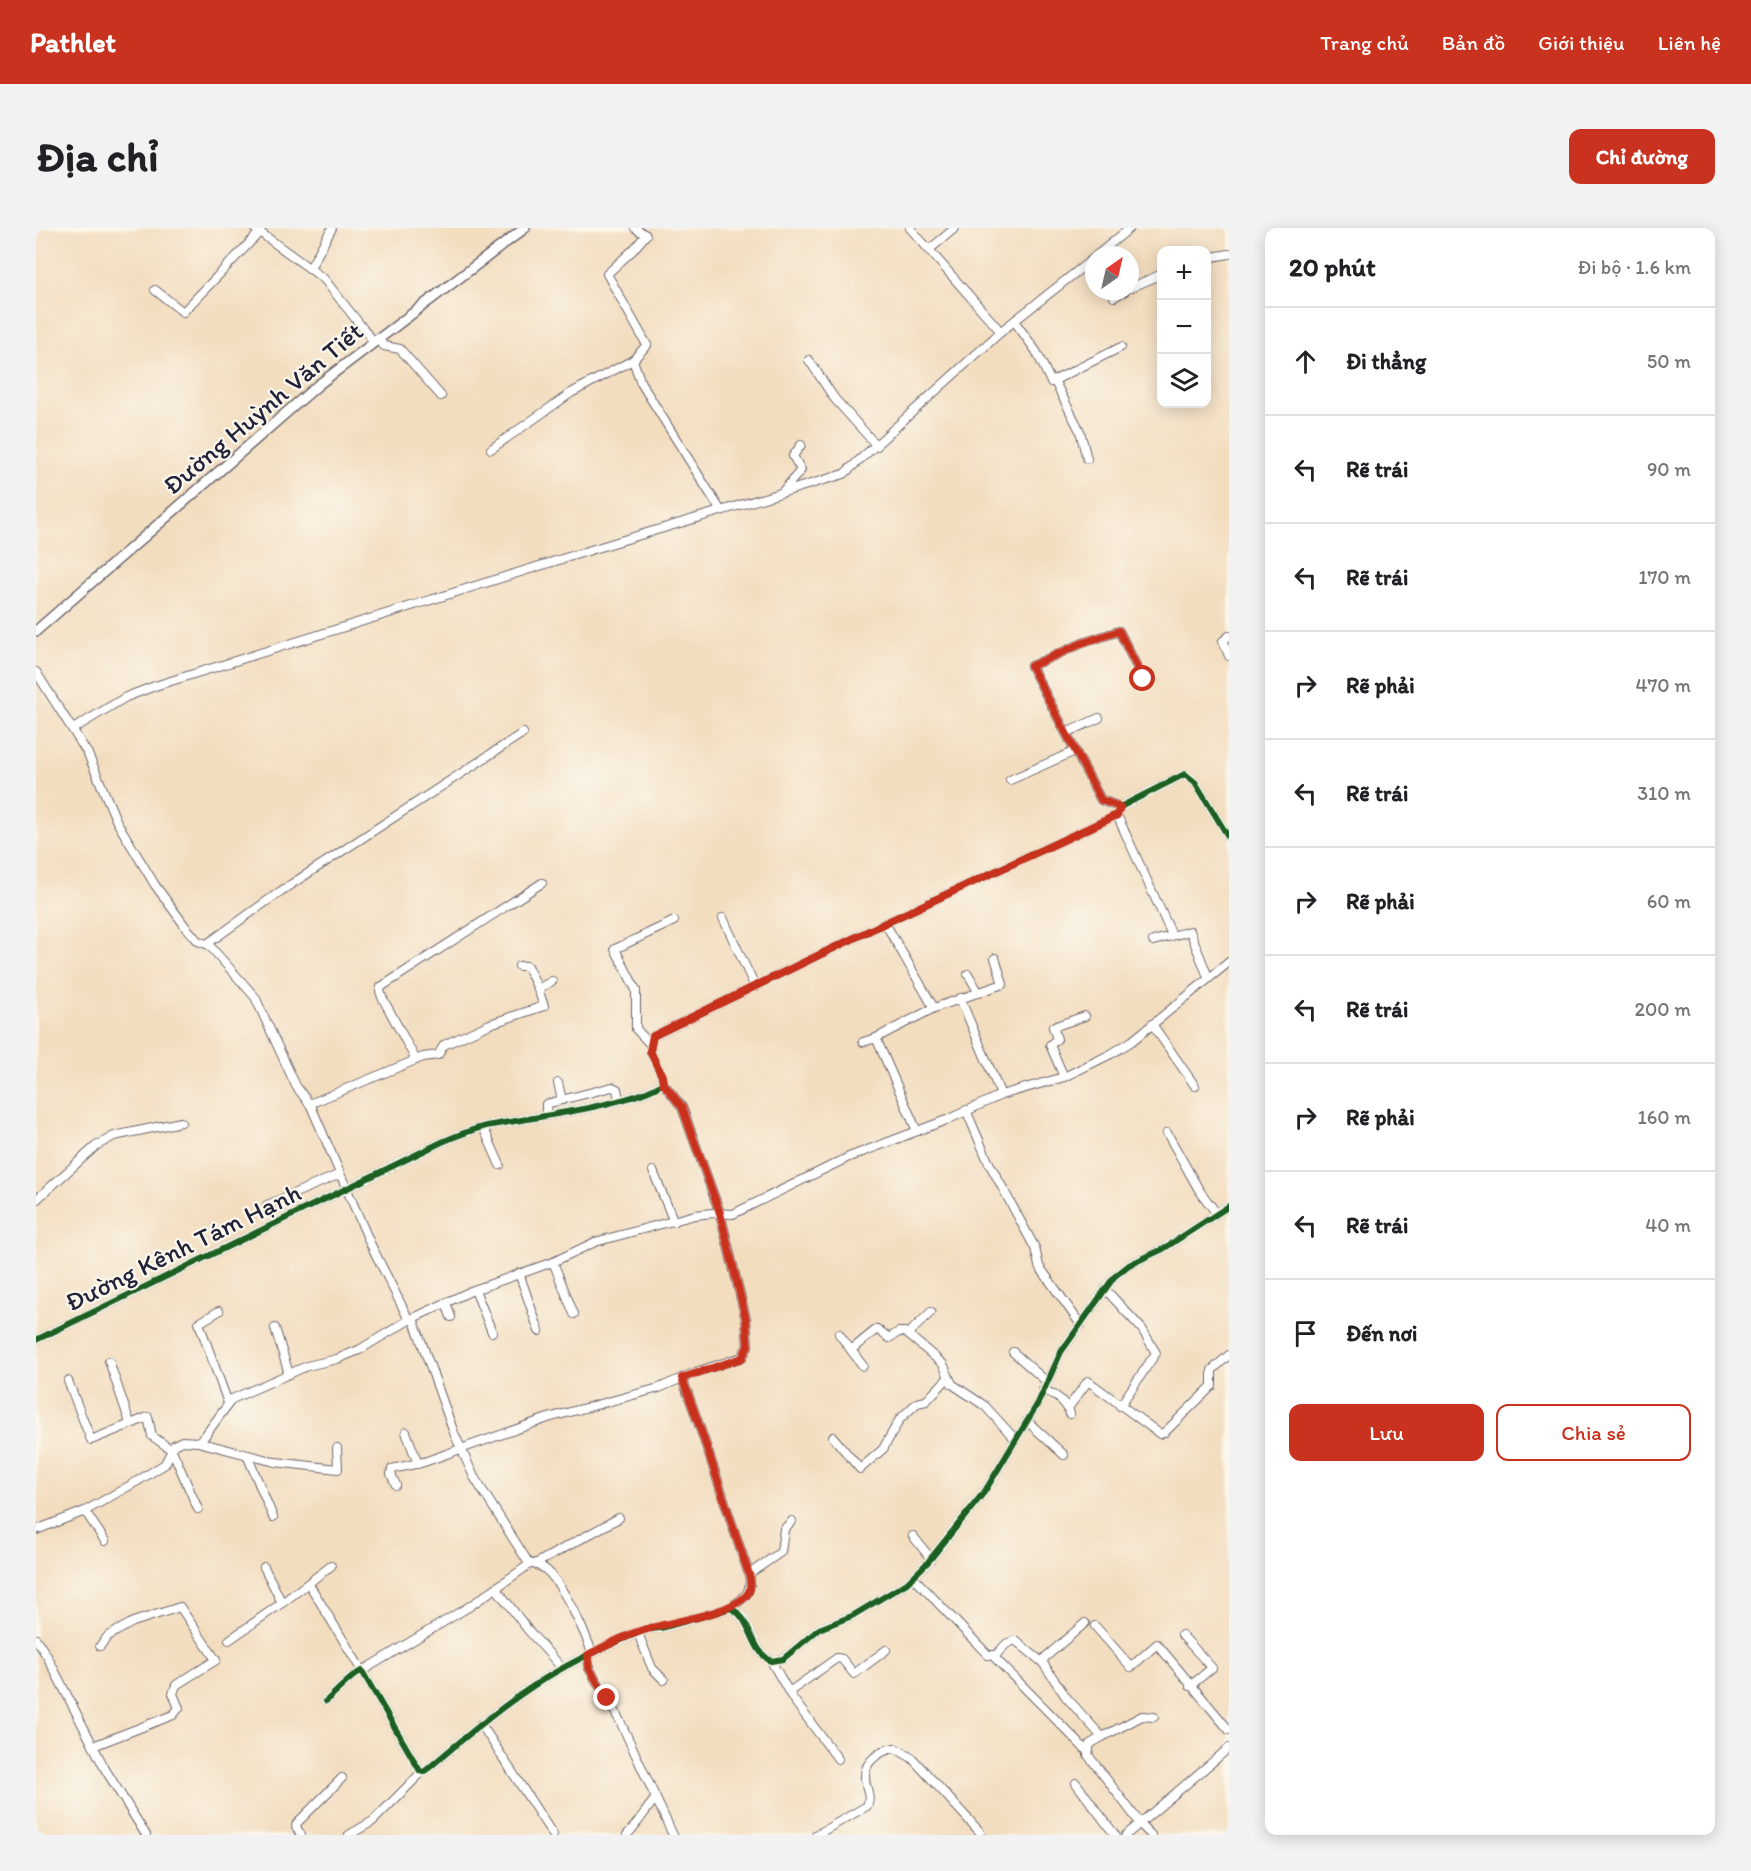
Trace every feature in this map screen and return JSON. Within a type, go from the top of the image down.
[{"type":"street","points":[[310,268],[332,228]]},
{"type":"street","name":"Đường Huỳnh Văn Tiết","points":[[36,631],[318,385],[525,228]]},
{"type":"street","points":[[491,449],[571,393],[633,360],[647,345],[606,274],[646,235],[634,228]]},
{"type":"street","points":[[910,228],[1001,332]]},
{"type":"street","points":[[930,249],[955,228]]},
{"type":"street","points":[[1108,246],[1130,228]]},
{"type":"street","points":[[155,290],[183,312],[256,231],[324,279],[375,340],[384,346],[400,349],[441,396]]},
{"type":"street","points":[[1211,257],[1229,254]]},
{"type":"street","points":[[73,729],[126,697],[155,686],[844,474],[1001,332],[1085,265]]},
{"type":"street","points":[[1139,284],[1157,276]]},
{"type":"street","points":[[1015,322],[1036,351],[1048,378],[1055,382],[1080,431],[1087,459]]},
{"type":"street","points":[[1055,382],[1072,370],[1095,362],[1121,347]]},
{"type":"street","points":[[633,360],[644,390],[721,511]]},
{"type":"street","points":[[809,360],[834,398],[877,446]]},
{"type":"street","points":[[782,492],[801,470],[793,456],[801,445]]},
{"type":"street","points":[[1143,679],[1119,631],[1031,665],[1101,800],[1118,811],[1172,934]]},
{"type":"street","points":[[1229,636],[1223,641],[1229,656]]},
{"type":"street","points":[[36,672],[88,754],[117,822],[155,885],[198,941],[207,944],[255,997],[296,1086],[311,1106],[370,1243],[411,1319],[474,1477],[533,1564],[554,1578],[581,1627],[590,1654],[589,1668],[620,1721],[673,1835]]},
{"type":"street","points":[[1066,733],[1099,718]]},
{"type":"street","points":[[207,944],[281,891],[523,733]]},
{"type":"street","points":[[1010,780],[1075,751]]},
{"type":"street","points":[[396,1485],[391,1474],[392,1469],[418,1464],[462,1450],[548,1418],[623,1399],[742,1358],[748,1346],[746,1319],[720,1213],[682,1107],[663,1083],[650,1051],[653,1036],[1118,811],[1188,774],[1215,811],[1229,838]]},
{"type":"street","points":[[416,1060],[382,997],[381,987],[542,883]]},
{"type":"street","points":[[723,918],[755,987]]},
{"type":"street","points":[[650,1044],[636,1029],[636,990],[615,949],[674,921]]},
{"type":"street","points":[[885,923],[934,1008]]},
{"type":"street","points":[[1153,942],[1172,934],[1192,932],[1209,976]]},
{"type":"street","points":[[863,1042],[876,1038],[934,1008],[1004,984],[995,958]]},
{"type":"street","points":[[198,1442],[232,1399],[289,1374],[359,1350],[411,1319],[475,1290],[553,1262],[595,1242],[695,1215],[733,1214],[849,1158],[1001,1095],[1064,1077],[1111,1054],[1229,962]]},
{"type":"street","points":[[311,1106],[314,1102],[416,1060],[438,1055],[444,1045],[490,1024],[544,1006],[527,966],[519,966]]},
{"type":"street","points":[[968,974],[979,993]]},
{"type":"street","points":[[538,989],[552,981]]},
{"type":"street","points":[[960,998],[1001,1095]]},
{"type":"street","points":[[1064,1077],[1050,1045],[1057,1039],[1053,1027],[1085,1016]]},
{"type":"street","points":[[1152,1024],[1195,1086]]},
{"type":"street","points":[[876,1038],[917,1131]]},
{"type":"street","points":[[558,1083],[562,1100]]},
{"type":"street","name":"Đường Kênh Tám Hạnh","points":[[36,1340],[442,1142],[483,1127],[620,1100],[656,1088],[663,1083]]},
{"type":"street","points":[[546,1116],[546,1104],[612,1087],[618,1090],[620,1100]]},
{"type":"street","points":[[966,1110],[988,1161],[1035,1248],[1039,1266],[1081,1325]]},
{"type":"street","points":[[36,1200],[96,1146],[114,1136],[181,1122]]},
{"type":"street","points":[[483,1127],[500,1165]]},
{"type":"street","points":[[1167,1132],[1199,1190],[1217,1214]]},
{"type":"street","points":[[653,1171],[674,1222]]},
{"type":"street","points":[[267,1205],[340,1174]]},
{"type":"street","points":[[771,1661],[783,1659],[819,1629],[852,1616],[913,1577],[931,1559],[985,1491],[1027,1420],[1061,1352],[1105,1288],[1129,1265],[1163,1249],[1229,1206]]},
{"type":"street","points":[[553,1262],[574,1314]]},
{"type":"street","points":[[519,1273],[540,1330]]},
{"type":"street","points":[[1105,1288],[1142,1329],[1156,1353],[1120,1406]]},
{"type":"street","points":[[475,1290],[492,1332]]},
{"type":"street","points":[[446,1303],[451,1317]]},
{"type":"street","points":[[219,1311],[199,1323],[228,1403]]},
{"type":"street","points":[[908,1334],[931,1312]]},
{"type":"street","points":[[275,1328],[289,1374]]},
{"type":"street","points":[[851,1350],[877,1329],[889,1338],[902,1331],[908,1334],[943,1364],[948,1378],[956,1388],[985,1406],[1015,1439]]},
{"type":"street","points":[[839,1334],[863,1366]]},
{"type":"street","points":[[1012,1352],[1069,1411],[1088,1381],[1160,1434],[1165,1432],[1212,1386],[1212,1370],[1229,1355]]},
{"type":"street","points":[[109,1361],[130,1423]]},
{"type":"street","points":[[349,1835],[373,1821],[422,1772],[482,1724],[562,1668],[638,1633],[730,1608],[747,1595],[750,1588],[749,1574],[713,1471],[703,1431],[682,1378]]},
{"type":"street","points":[[833,1437],[861,1469],[883,1449],[900,1419],[917,1403],[926,1401],[948,1378]]},
{"type":"street","points":[[68,1381],[91,1440],[148,1417],[152,1436],[172,1450],[198,1509]]},
{"type":"street","points":[[1027,1420],[1064,1455]]},
{"type":"street","points":[[406,1432],[418,1464]]},
{"type":"street","points":[[36,1530],[85,1512],[165,1464],[174,1445],[182,1441],[198,1442],[303,1467],[338,1469],[337,1448]]},
{"type":"street","points":[[247,1455],[273,1517]]},
{"type":"street","points":[[85,1512],[105,1541]]},
{"type":"street","points":[[326,1701],[344,1687],[354,1673],[362,1671],[533,1564],[619,1518]]},
{"type":"street","points":[[749,1574],[781,1552],[784,1529],[792,1521]]},
{"type":"street","points":[[912,1536],[931,1559]]},
{"type":"street","points":[[229,1640],[331,1566]]},
{"type":"street","points":[[264,1567],[282,1603]]},
{"type":"street","points":[[913,1577],[945,1612],[993,1656],[1088,1751],[1151,1835]]},
{"type":"street","points":[[309,1584],[422,1772]]},
{"type":"street","points":[[496,1588],[528,1630],[562,1668]]},
{"type":"street","points":[[93,1746],[173,1715],[178,1708],[172,1694],[176,1685],[216,1660],[180,1607],[133,1622],[108,1636],[100,1646]]},
{"type":"street","points":[[730,1608],[742,1616],[763,1657],[771,1661],[789,1692],[838,1759]]},
{"type":"street","points":[[1041,1661],[1085,1623]]},
{"type":"street","points":[[1095,1626],[1131,1667],[1157,1644],[1229,1730]]},
{"type":"street","points":[[638,1633],[652,1668],[664,1680]]},
{"type":"street","points":[[1182,1635],[1212,1668],[1190,1686]]},
{"type":"street","points":[[36,1640],[93,1746],[146,1835]]},
{"type":"street","points":[[993,1656],[1015,1640],[1041,1661],[1066,1697],[1102,1737]]},
{"type":"street","points":[[789,1692],[837,1658],[842,1659],[854,1674],[886,1650]]},
{"type":"street","points":[[1088,1751],[1090,1744],[1102,1737],[1142,1716],[1154,1716]]},
{"type":"street","points":[[482,1724],[553,1835]]},
{"type":"street","points":[[816,1835],[867,1806],[870,1795],[864,1776],[866,1767],[881,1752],[894,1748],[912,1758],[980,1832]]},
{"type":"street","points":[[1126,1835],[1229,1748]]},
{"type":"street","points":[[301,1835],[296,1827],[297,1823],[342,1779]]},
{"type":"street","points":[[1076,1783],[1115,1835]]},
{"type":"street","points":[[627,1835],[638,1825],[645,1809],[655,1799]]},
{"type":"cycle path","points":[[36,1340],[442,1142],[469,1131],[606,1104],[650,1091],[663,1083],[650,1051],[653,1036],[885,923],[1117,815],[1120,807],[1185,774],[1195,782],[1229,838]]},
{"type":"cycle path","points":[[326,1701],[362,1671],[420,1771],[424,1772],[528,1689],[594,1652],[647,1629],[661,1628],[730,1608],[743,1619],[764,1656],[771,1661],[783,1659],[819,1629],[852,1616],[907,1583],[928,1562],[985,1491],[1038,1403],[1061,1352],[1114,1277],[1129,1265],[1163,1249],[1229,1206]]},
{"type":"route","points":[[607,1698],[589,1668],[586,1660],[588,1655],[647,1629],[661,1628],[718,1609],[730,1608],[747,1595],[751,1581],[713,1471],[703,1431],[682,1378],[742,1358],[748,1346],[746,1319],[723,1234],[720,1213],[682,1107],[663,1083],[658,1065],[650,1051],[653,1036],[885,923],[1117,815],[1120,807],[1108,805],[1101,800],[1031,665],[1119,631],[1143,679]]}]
